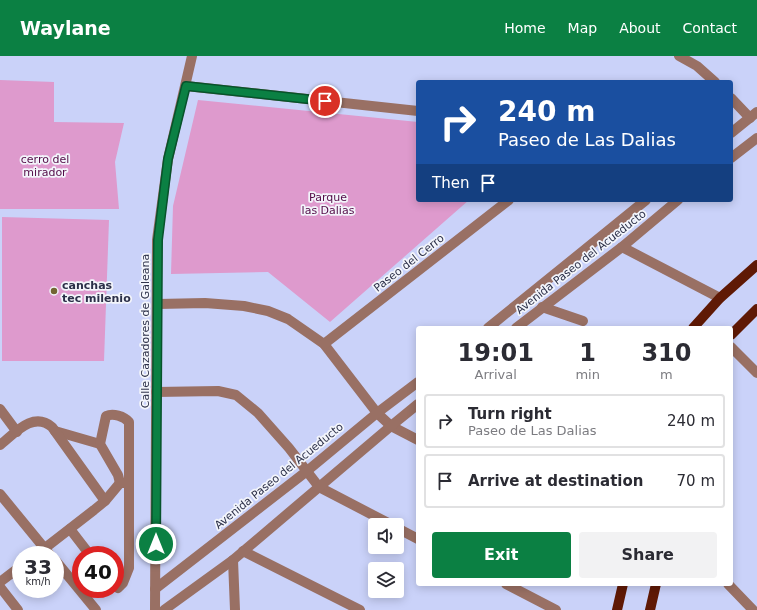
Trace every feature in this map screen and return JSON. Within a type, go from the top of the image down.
[{"type":"main road","points":[[695,326],[720,298],[757,265]]},
{"type":"main road","points":[[733,333],[757,309]]},
{"type":"main road","points":[[617,610],[623,586]]},
{"type":"main road","points":[[650,610],[656,586]]},
{"type":"street","name":"Calle Cazadores de Galeana","points":[[155,610],[158,240],[168,159],[192,56]]},
{"type":"street","points":[[679,56],[696,66],[713,80]]},
{"type":"street","points":[[186,86],[416,111]]},
{"type":"street","points":[[733,100],[753,115],[733,131]]},
{"type":"street","points":[[733,156],[757,138]]},
{"type":"street","name":"Paseo del Cerro","points":[[324,344],[506,202]]},
{"type":"street","name":"Avenida Paseo del Acueducto","points":[[490,326],[644,202]]},
{"type":"street","name":"Avenida Paseo del Acueducto","points":[[518,326],[622,247],[676,202]]},
{"type":"street","points":[[622,247],[720,298]]},
{"type":"street","points":[[158,304],[205,303],[244,306],[268,311],[288,319],[324,344],[390,426],[416,439]]},
{"type":"street","points":[[542,307],[583,321]]},
{"type":"street","points":[[733,350],[757,373]]},
{"type":"street","name":"Avenida Paseo del Acueducto","points":[[155,589],[307,471],[416,384]]},
{"type":"street","points":[[156,392],[218,391],[236,396],[258,413],[319,487],[379,518]]},
{"type":"street","points":[[164,610],[233,560],[416,406]]},
{"type":"street","points":[[0,409],[17,432]]},
{"type":"street","points":[[124,483],[100,444],[106,416],[111,414],[127,419],[129,422],[124,483],[129,568],[124,583]]},
{"type":"street","points":[[0,445],[30,423],[40,420],[46,422],[55,431],[104,501]]},
{"type":"street","points":[[55,431],[100,444]]},
{"type":"street","points":[[54,546],[70,529],[124,483]]},
{"type":"street","points":[[0,494],[43,546]]},
{"type":"street","points":[[70,529],[83,546]]},
{"type":"street","points":[[404,532],[416,538]]},
{"type":"street","points":[[244,551],[360,610]]},
{"type":"street","points":[[233,560],[235,610]]},
{"type":"street","points":[[64,571],[96,610]]},
{"type":"street","points":[[0,582],[12,573]]},
{"type":"street","points":[[510,586],[556,610]]},
{"type":"street","points":[[730,586],[753,610]]},
{"type":"street","points":[[0,587],[18,610]]},
{"type":"green space","name":"cerro del mirador","points":[[0,80],[54,82],[54,122],[124,123],[115,162],[119,209],[0,209]]},
{"type":"green space","name":"Parque las Dalias","points":[[198,100],[416,122],[416,202],[467,202],[330,322],[268,272],[171,274],[173,206]]},
{"type":"green space","name":"canchas tec milenio","points":[[2,217],[109,220],[104,361],[2,361]]},
{"type":"place","name":"canchas tec milenio","points":[[54,291]]},
{"type":"route","points":[[156,544],[158,240],[168,159],[186,86],[325,101]]}]
